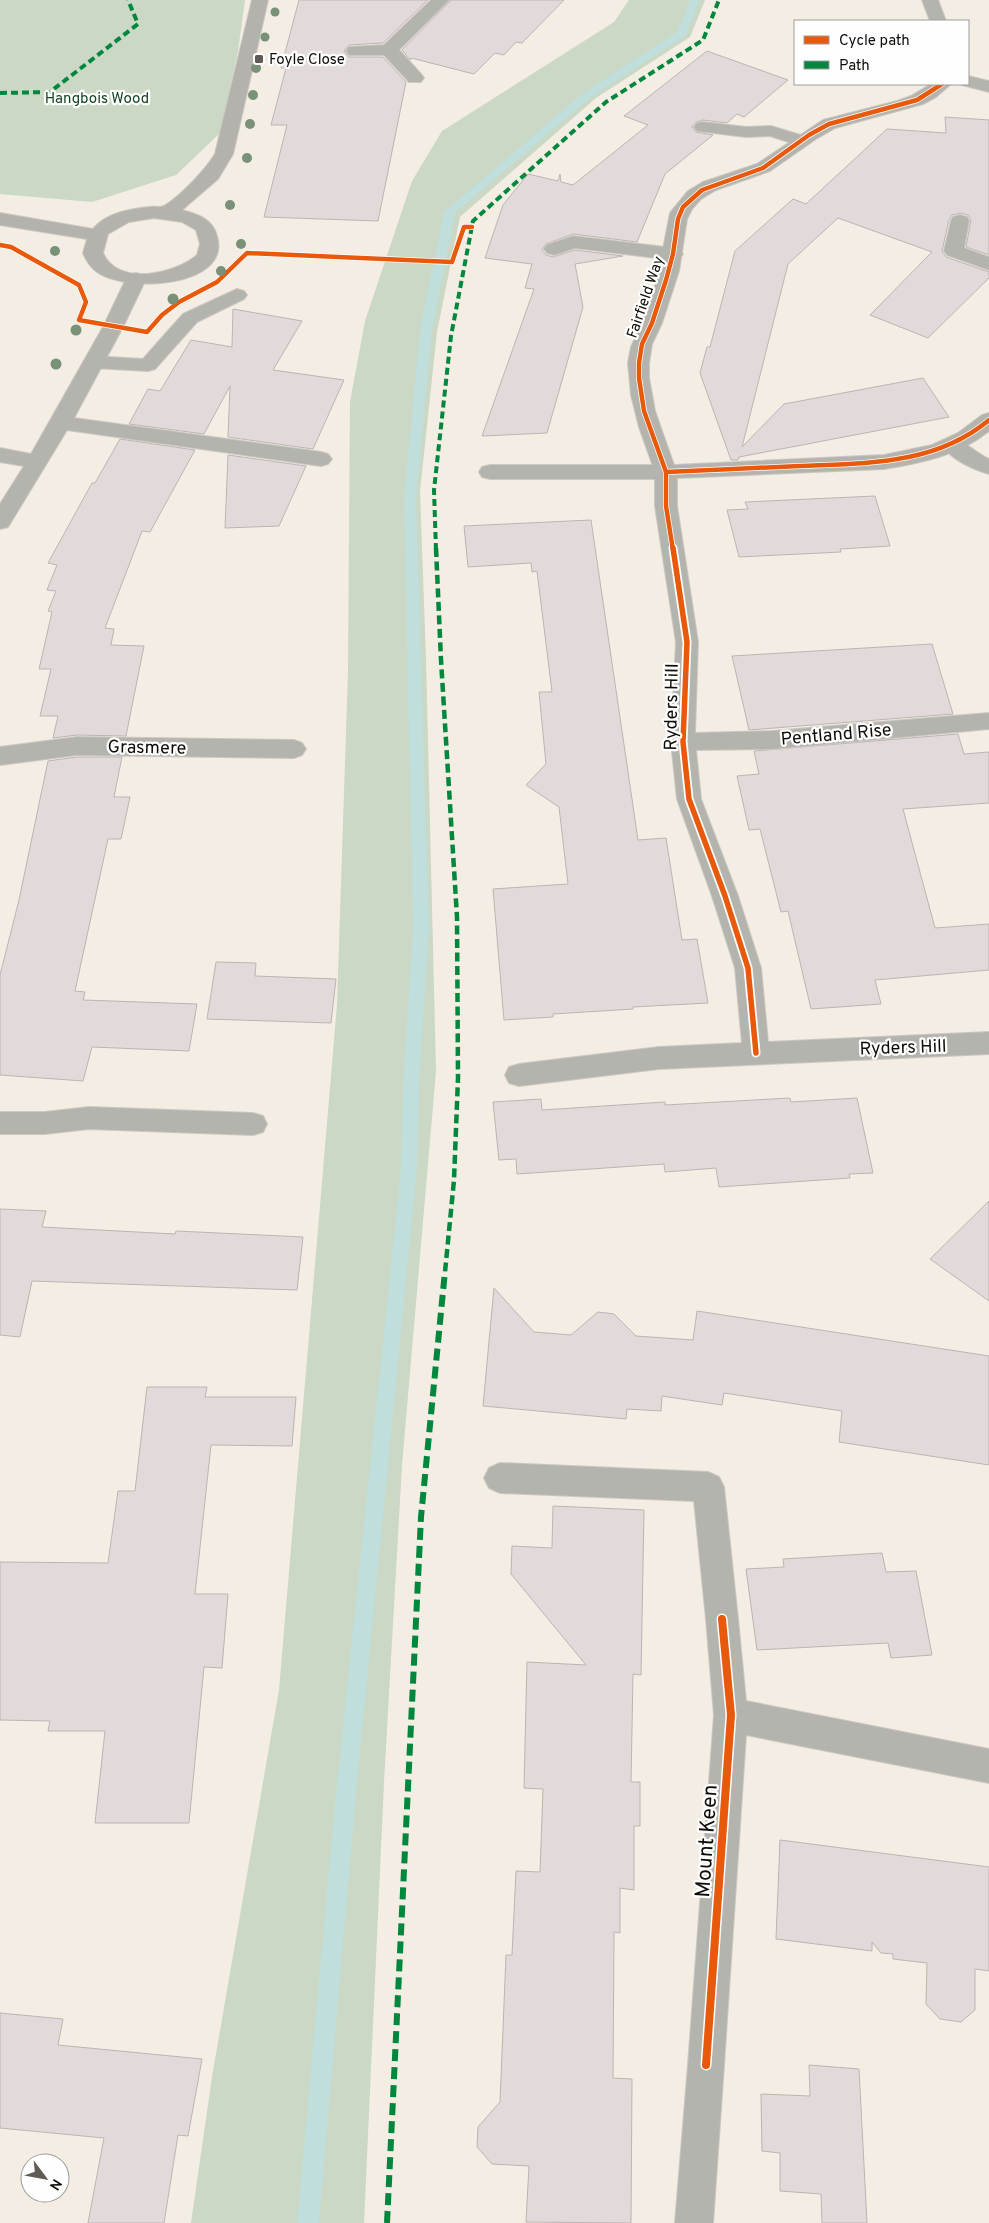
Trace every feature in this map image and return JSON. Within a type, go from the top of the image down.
[{"type":"street","points":[[168,212],[211,175],[224,154],[260,0]]},
{"type":"street","points":[[354,51],[389,50],[441,0]]},
{"type":"street","points":[[930,0],[938,20]]},
{"type":"street","points":[[389,50],[415,78]]},
{"type":"street","points":[[969,81],[989,87]]},
{"type":"street","name":"Fairfield Way","points":[[666,472],[641,394],[638,366],[641,345],[658,308],[673,254],[679,212],[688,200],[713,185],[754,172],[771,164],[814,131],[831,123],[914,102],[933,92],[941,85]]},
{"type":"street","points":[[703,127],[746,132],[770,131],[801,141]]},
{"type":"street","points":[[200,223],[211,175]]},
{"type":"street","points":[[154,212],[168,212],[186,216],[200,223],[209,233],[210,248],[203,260],[184,272],[158,279],[136,279],[108,271],[98,264],[93,253],[97,235],[109,225],[125,217],[154,212]]},
{"type":"street","points":[[0,219],[97,235]]},
{"type":"street","points":[[960,222],[954,251],[989,264]]},
{"type":"street","points":[[554,249],[573,242],[673,254]]},
{"type":"street","points":[[0,522],[61,423],[113,327],[136,279]]},
{"type":"street","points":[[93,362],[148,365],[190,318],[237,295]]},
{"type":"street","points":[[490,472],[666,472],[884,462],[917,457],[954,445],[989,420]]},
{"type":"street","points":[[61,423],[321,459]]},
{"type":"street","points":[[954,445],[971,459],[989,467]]},
{"type":"street","points":[[0,455],[38,462]]},
{"type":"street","name":"Ryders Hill","points":[[666,472],[666,506],[687,642],[683,742],[688,800],[725,896],[748,968],[756,1053]]},
{"type":"street","name":"Pentland Rise","points":[[683,742],[772,740],[989,721]]},
{"type":"street","name":"Grasmere","points":[[0,756],[77,746],[294,749]]},
{"type":"street","name":"Ryders Hill","points":[[519,1075],[659,1058],[989,1043]]},
{"type":"street","points":[[0,1123],[45,1123],[89,1118],[253,1124]]},
{"type":"street","name":"Mount Keen","points":[[500,1478],[708,1487],[731,1715],[694,2223]]},
{"type":"street","points":[[731,1715],[989,1766]]},
{"type":"green space","name":"Hangbois Wood","points":[[0,0],[245,0],[238,51],[221,132],[176,175],[92,202],[0,194]]},
{"type":"green space","points":[[629,0],[705,0],[690,37],[596,98],[460,217],[437,332],[420,491],[436,1071],[402,1465],[384,1782],[364,2223],[191,2223],[212,2077],[279,1690],[337,1005],[348,672],[350,402],[365,321],[412,181],[442,131],[614,22]]},
{"type":"building","points":[[299,0],[428,0],[383,43],[349,45],[344,51],[349,57],[383,57],[406,82],[378,221],[264,217],[287,125],[271,125],[286,68],[281,68]]},
{"type":"building","points":[[451,0],[564,0],[522,43],[516,42],[504,55],[495,53],[474,74],[411,58],[410,60],[402,50]]},
{"type":"building","points":[[707,51],[788,80],[744,117],[737,114],[727,123],[703,120],[696,122],[692,127],[696,132],[713,135],[665,174],[637,242],[573,234],[546,244],[542,250],[546,255],[553,257],[575,250],[623,256],[575,264],[583,307],[547,433],[482,436],[534,289],[525,288],[532,264],[485,258],[503,205],[528,174],[558,181],[560,174],[561,182],[573,185],[648,125],[624,116]]},
{"type":"building","points":[[945,117],[989,120],[989,255],[966,247],[971,220],[968,215],[961,213],[952,215],[949,220],[942,251],[946,257],[989,272],[989,278],[928,338],[870,315],[932,252],[838,218],[788,264],[742,447],[784,404],[923,378],[949,417],[731,460],[700,373],[707,347],[710,347],[735,251],[793,199],[806,204],[887,129],[946,133]]},
{"type":"building","points":[[233,309],[302,321],[273,370],[344,380],[313,449],[228,437],[230,386],[204,434],[129,424],[148,389],[160,391],[191,340],[232,347]]},
{"type":"building","points":[[120,439],[195,450],[150,532],[142,531],[105,628],[114,629],[111,645],[144,646],[126,736],[77,735],[53,738],[58,716],[40,716],[51,669],[39,669],[52,612],[48,611],[56,591],[47,590],[57,565],[48,563],[92,483],[95,483]]},
{"type":"building","points":[[228,455],[306,466],[279,526],[225,528]]},
{"type":"building","points":[[875,496],[890,546],[840,549],[841,552],[739,557],[727,510],[748,509],[745,502]]},
{"type":"building","points":[[591,520],[638,840],[666,838],[682,940],[697,939],[708,1003],[633,1007],[633,1009],[553,1014],[553,1017],[504,1020],[493,889],[568,884],[559,807],[526,785],[546,764],[539,692],[552,692],[537,571],[532,572],[531,563],[468,567],[464,526]]},
{"type":"building","points":[[932,644],[953,714],[749,730],[732,656]]},
{"type":"building","points":[[958,734],[964,754],[989,752],[989,803],[903,809],[935,928],[989,924],[989,970],[875,980],[881,1004],[811,1009],[788,911],[781,912],[760,829],[749,830],[737,776],[759,774],[754,751]]},
{"type":"building","points":[[77,757],[122,757],[114,797],[130,797],[121,839],[108,839],[75,991],[85,992],[83,1000],[197,1004],[189,1051],[92,1047],[83,1081],[0,1075],[0,975],[19,900],[48,761]]},
{"type":"building","points":[[216,962],[256,963],[255,976],[336,979],[331,1023],[207,1019]]},
{"type":"building","points":[[790,1098],[791,1102],[857,1098],[873,1173],[849,1174],[850,1178],[719,1187],[716,1168],[665,1172],[664,1164],[517,1174],[516,1159],[499,1160],[493,1102],[541,1099],[542,1110],[665,1102],[665,1105]]},
{"type":"building","points":[[989,1201],[989,1301],[930,1259]]},
{"type":"building","points":[[0,1209],[46,1211],[42,1227],[175,1234],[176,1231],[303,1237],[297,1290],[32,1281],[20,1337],[0,1335]]},
{"type":"building","points":[[494,1288],[534,1332],[571,1335],[598,1312],[614,1314],[636,1336],[693,1340],[697,1311],[989,1356],[989,1465],[839,1442],[842,1411],[724,1393],[722,1405],[662,1396],[661,1411],[627,1409],[626,1419],[483,1406]]},
{"type":"building","points":[[147,1387],[207,1387],[205,1397],[296,1397],[292,1446],[211,1445],[195,1594],[228,1594],[222,1668],[204,1667],[189,1823],[95,1823],[105,1731],[48,1731],[50,1721],[0,1720],[0,1562],[108,1563],[118,1491],[135,1491]]},
{"type":"building","points":[[553,1506],[644,1510],[641,1675],[633,1674],[631,1782],[640,1782],[640,1826],[634,1826],[634,1890],[620,1888],[620,1933],[614,1932],[613,2078],[632,2079],[631,2223],[526,2222],[529,2166],[492,2164],[477,2147],[478,2127],[500,2102],[506,1955],[512,1955],[516,1871],[540,1872],[543,1789],[524,1788],[527,1662],[586,1665],[511,1574],[512,1546],[552,1548]]},
{"type":"building","points":[[882,1553],[886,1572],[916,1571],[932,1655],[891,1658],[888,1643],[757,1650],[746,1569],[784,1567],[783,1559]]},
{"type":"building","points":[[780,1840],[989,1867],[989,1971],[975,1969],[975,2010],[961,2022],[940,2019],[926,2004],[927,1963],[893,1959],[893,1954],[881,1953],[872,1942],[872,1951],[776,1939]]},
{"type":"building","points":[[0,2013],[63,2019],[58,2045],[202,2059],[188,2136],[178,2135],[164,2223],[88,2223],[104,2138],[0,2128]]},
{"type":"building","points":[[809,2065],[859,2069],[867,2223],[822,2223],[821,2194],[780,2191],[780,2153],[762,2151],[761,2094],[810,2096]]},
{"type":"waterway","points":[[308,2223],[346,1793],[409,1168],[411,1085],[421,927],[410,499],[426,330],[450,212],[587,95],[681,34],[695,0]]},
{"type":"marked path","points":[[0,93],[50,92],[138,24],[128,0]]},
{"type":"marked path","points":[[387,2223],[421,1517],[454,1180],[458,1078],[457,917],[441,660],[434,490],[451,336],[473,221],[606,102],[703,40],[719,0]]},
{"type":"cycle path","points":[[941,85],[917,100],[903,105],[858,115],[829,124],[809,135],[763,168],[710,186],[694,195],[688,201],[678,219],[673,254],[666,280],[652,323],[641,347],[639,363],[641,395],[649,427],[666,472],[884,462],[913,457],[953,444],[965,438],[989,420]]},
{"type":"cycle path","points":[[0,245],[11,247],[79,285],[86,299],[84,310],[79,320],[147,332],[162,315],[179,302],[217,282],[247,253],[452,262],[464,227],[472,227]]},
{"type":"cycle path","points":[[666,472],[666,506],[687,642],[683,742],[689,799],[725,896],[748,968],[756,1053]]},
{"type":"cycle path","points":[[706,2065],[731,1715],[722,1619]]},
{"type":"place","name":"Foyle Close","points":[[259,59]]}]
